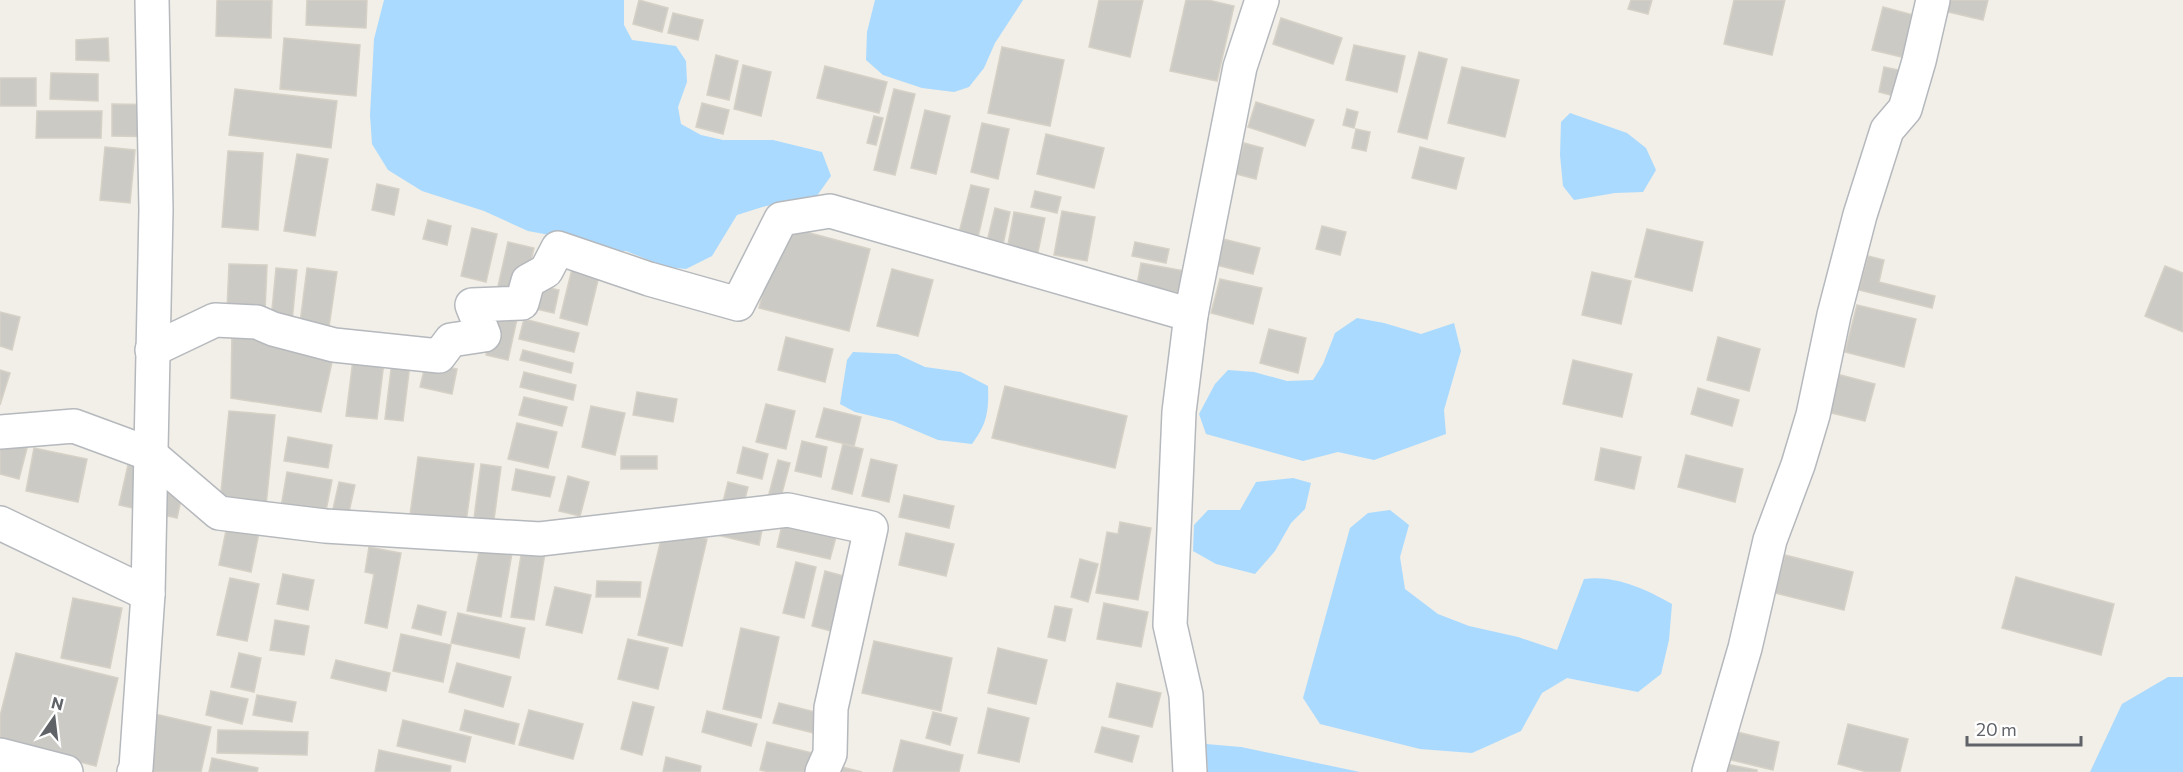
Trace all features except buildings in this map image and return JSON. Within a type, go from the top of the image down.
[{"type":"street","points":[[134,772],[148,594],[156,210],[152,0]]},
{"type":"street","points":[[1190,772],[1186,695],[1170,625],[1179,412],[1191,315],[1240,67],[1262,0]]},
{"type":"street","points":[[1709,772],[1745,648],[1770,540],[1798,465],[1813,415],[1834,315],[1866,194],[1887,130],[1905,109],[1933,0]]},
{"type":"street","points":[[152,350],[215,320],[257,322],[273,329],[334,345],[439,356],[451,340],[484,335],[472,305],[522,303],[528,280],[546,271],[558,248],[649,279],[738,304],[781,219],[830,211],[1191,315]]},
{"type":"street","points":[[0,432],[74,426],[150,454],[219,513],[325,526],[540,539],[788,510],[871,528],[831,708],[830,754],[822,772]]},
{"type":"street","points":[[0,523],[148,594]]},
{"type":"street","points":[[0,755],[66,772]]},
{"type":"water","points":[[384,0],[624,0],[624,25],[632,40],[676,46],[686,61],[687,82],[678,107],[681,124],[701,135],[723,140],[773,140],[822,152],[831,176],[814,200],[766,206],[737,215],[712,256],[686,269],[666,267],[626,251],[590,250],[566,238],[528,231],[484,211],[422,191],[388,170],[372,144],[370,115],[374,39]]},
{"type":"water","points":[[875,0],[1023,0],[995,43],[984,68],[969,87],[954,92],[922,88],[883,75],[866,60],[867,32]]},
{"type":"water","points":[[1570,113],[1627,133],[1646,148],[1656,170],[1643,192],[1615,193],[1574,200],[1563,186],[1560,155],[1561,122]]},
{"type":"water","points":[[1357,318],[1421,334],[1454,323],[1461,351],[1444,410],[1446,434],[1374,460],[1338,452],[1303,461],[1206,434],[1199,414],[1215,384],[1228,370],[1254,372],[1287,381],[1313,380],[1323,364],[1335,333]]},
{"type":"water","points":[[853,352],[897,354],[925,367],[961,372],[988,386],[986,417],[972,444],[938,440],[893,421],[855,412],[840,404],[847,360]]},
{"type":"water","points":[[1293,478],[1311,483],[1305,509],[1291,523],[1275,551],[1255,574],[1216,564],[1193,551],[1194,525],[1208,510],[1240,510],[1256,482]]},
{"type":"water","points":[[1390,510],[1409,525],[1400,557],[1405,589],[1438,614],[1469,626],[1518,637],[1557,650],[1584,579],[1607,579],[1630,584],[1672,604],[1669,640],[1661,674],[1638,692],[1567,678],[1542,693],[1521,731],[1472,753],[1420,749],[1320,724],[1303,698],[1350,528],[1368,513]]},
{"type":"water","points":[[2168,677],[2183,677],[2183,772],[2090,772],[2122,704]]},
{"type":"water","points":[[1206,744],[1241,747],[1360,772],[1208,772]]}]
